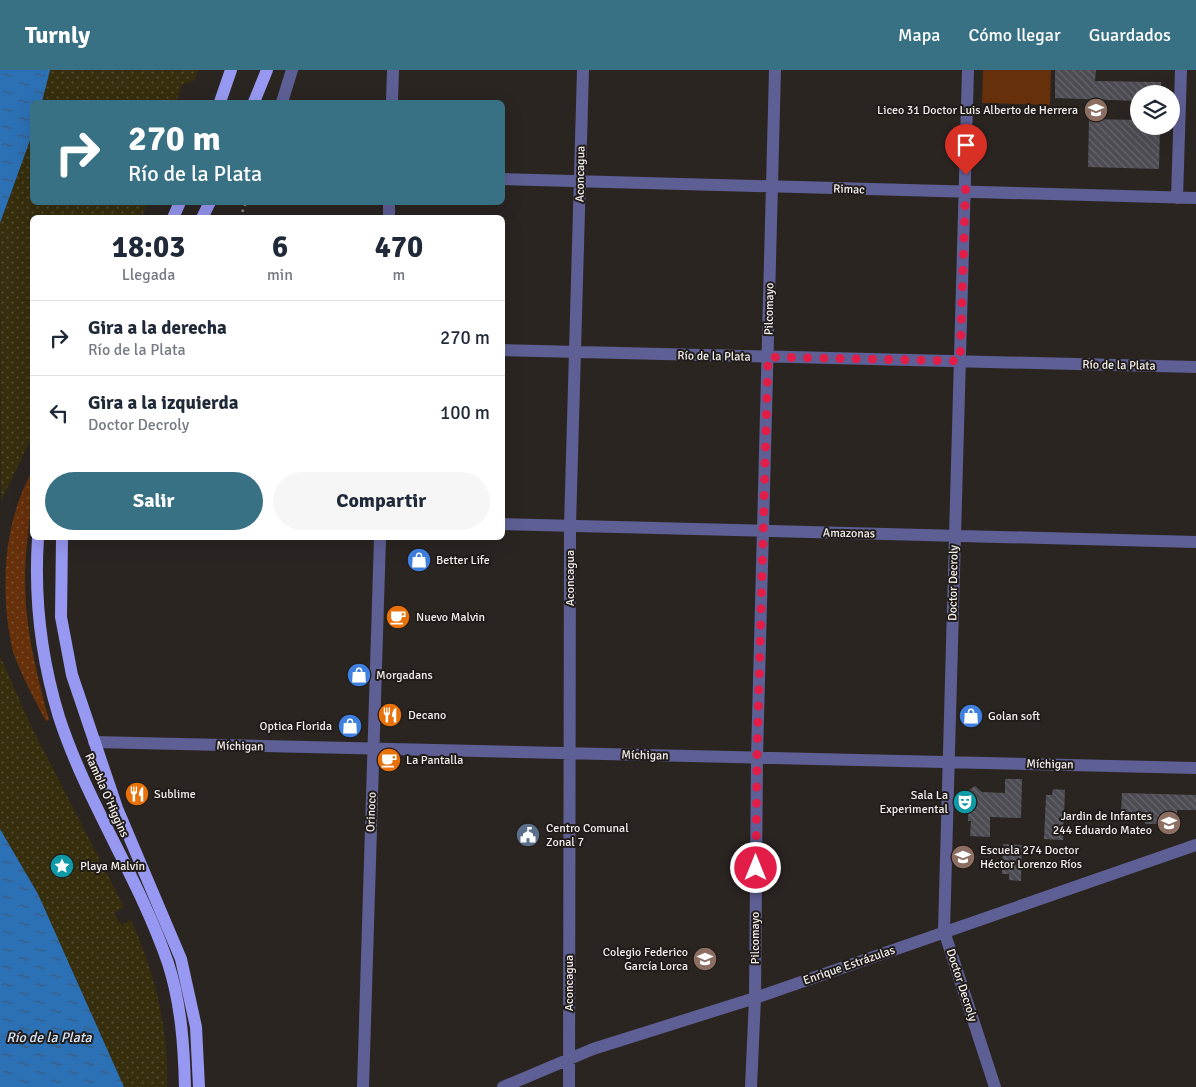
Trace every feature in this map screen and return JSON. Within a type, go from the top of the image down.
[{"type":"main road","points":[[221,100],[231,70]]},
{"type":"main road","points":[[255,100],[267,70]]},
{"type":"main road","name":"Rambla O'Higgins","points":[[38,540],[38,620],[49,682],[69,743],[149,916],[168,964],[182,1033],[185,1087]]},
{"type":"main road","name":"Rambla O'Higgins","points":[[62,540],[60,591],[65,647],[76,690],[117,808],[181,959],[196,1026],[200,1087]]},
{"type":"street","points":[[283,100],[292,70]]},
{"type":"street","points":[[392,100],[393,70]]},
{"type":"street","name":"Aconcagua","points":[[569,1087],[570,526],[582,70]]},
{"type":"street","name":"Pilcomayo","points":[[751,1087],[755,998],[757,757],[776,70]]},
{"type":"street","name":"Doctor Decroly","points":[[968,70],[944,931],[995,1087]]},
{"type":"street","points":[[1177,198],[1181,70]]},
{"type":"street","name":"Rimac","points":[[505,179],[1196,198]]},
{"type":"street","name":"Río de la Plata","points":[[505,350],[1196,366]]},
{"type":"street","name":"Amazonas","points":[[505,524],[1196,542]]},
{"type":"street","name":"Orinoco","points":[[363,1087],[380,540]]},
{"type":"street","name":"Míchigan","points":[[94,742],[1196,768]]},
{"type":"street","name":"Enrique Estrázulas","points":[[503,1087],[593,1049],[755,998],[1196,845]]},
{"type":"shaded area","points":[[983,70],[1051,70],[1050,105],[982,103]]},
{"type":"shaded area","points":[[30,475],[30,511],[25,571],[27,620],[40,687],[49,720],[46,721],[28,687],[13,652],[6,607],[5,583],[9,537],[22,492]]},
{"type":"sand","points":[[50,70],[198,70],[195,80],[183,84],[177,100],[42,100]]},
{"type":"sand","points":[[30,140],[30,205],[147,205],[142,215],[30,215],[30,441],[1,501],[0,223]]},
{"type":"sand","name":"Playa Malvín","points":[[0,656],[32,728],[124,907],[114,913],[121,925],[131,920],[140,940],[159,1002],[163,1023],[166,1044],[167,1087],[124,1087],[38,894],[0,829]]},
{"type":"water","points":[[0,70],[50,70],[42,100],[30,100],[30,140],[0,223]]},
{"type":"water","name":"Río de la Plata","points":[[0,829],[38,894],[124,1087],[0,1087]]},
{"type":"building","points":[[1055,70],[1096,70],[1095,81],[1161,82],[1161,85],[1130,85],[1130,101],[1055,98]]},
{"type":"building","points":[[1089,119],[1130,120],[1130,135],[1160,135],[1159,169],[1088,167]]},
{"type":"building","points":[[1005,779],[1022,779],[1021,818],[990,817],[990,837],[970,836],[971,821],[968,821],[969,790],[975,786],[982,792],[1005,793]]},
{"type":"building","points":[[1053,789],[1065,790],[1063,840],[1044,839],[1046,795],[1052,795]]},
{"type":"building","points":[[1122,793],[1196,795],[1196,810],[1177,810],[1177,830],[1166,830],[1166,824],[1145,824],[1145,812],[1121,812]]},
{"type":"building","points":[[1003,844],[1022,845],[1021,881],[1009,880],[1009,874],[1002,874]]},
{"type":"place","name":"Liceo 31 Doctor Luis Alberto de Herrera","points":[[1096,110]]},
{"type":"place","name":"Better Life","points":[[419,560]]},
{"type":"place","name":"Nuevo Malvin","points":[[398,617]]},
{"type":"place","name":"Morgadans","points":[[359,675]]},
{"type":"place","name":"Decano","points":[[390,715]]},
{"type":"place","name":"Golan soft","points":[[971,716]]},
{"type":"place","name":"Optica Florida","points":[[350,726]]},
{"type":"place","name":"La Pantalla","points":[[389,760]]},
{"type":"place","name":"Sublime","points":[[137,794]]},
{"type":"place","name":"Sala La Experimental","points":[[965,802]]},
{"type":"place","name":"Jardin de Infantes 244 Eduardo Mateo","points":[[1169,823]]},
{"type":"place","name":"Centro Comunal Zonal 7","points":[[528,835]]},
{"type":"place","name":"Escuela 274 Doctor Héctor Lorenzo Ríos","points":[[963,857]]},
{"type":"place","name":"Playa Malvín","points":[[62,866]]},
{"type":"place","name":"Colegio Federico García Lorca","points":[[705,959]]},
{"type":"route","points":[[756,868],[757,757],[768,357],[960,361],[966,175]]}]
